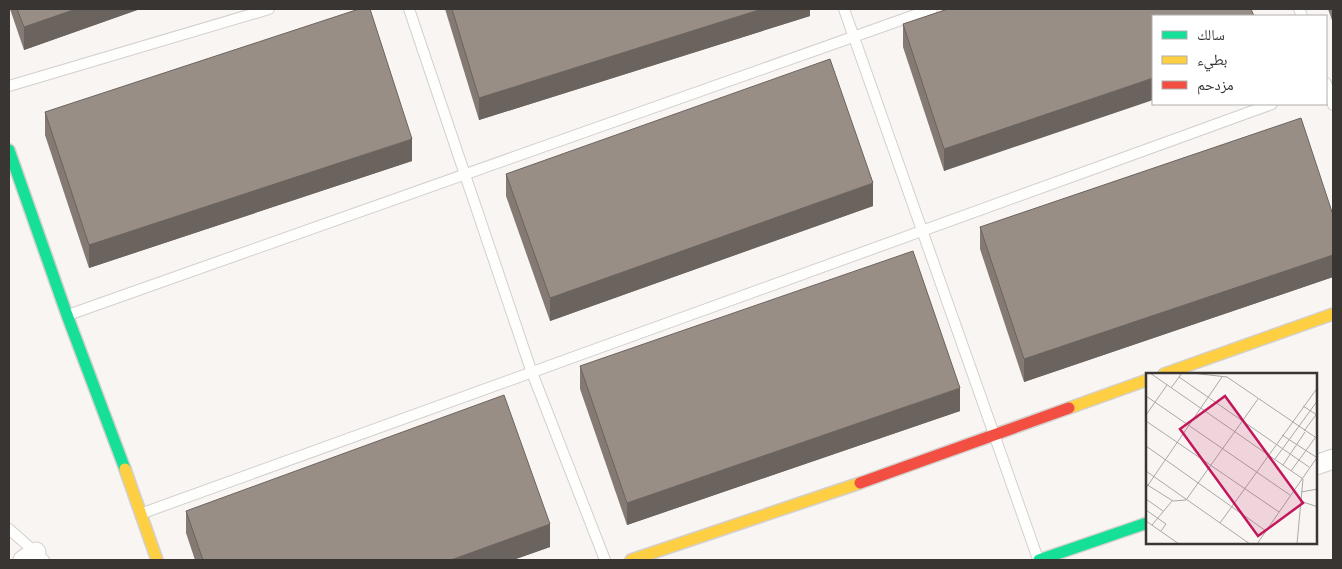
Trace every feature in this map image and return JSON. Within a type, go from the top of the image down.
[{"type":"street","points":[[9,150],[67,315],[142,514],[157,560]]},
{"type":"street","points":[[1167,373],[1333,314]]},
{"type":"street","points":[[631,560],[994,435],[1146,380]]},
{"type":"street","points":[[1317,465],[1333,458]]},
{"type":"street","points":[[1039,560],[1146,523]]},
{"type":"lane","points":[[9,86],[269,9]]},
{"type":"lane","points":[[409,9],[531,370],[605,560]]},
{"type":"lane","points":[[844,9],[1039,560]]},
{"type":"lane","points":[[67,315],[932,9]]},
{"type":"lane","points":[[1327,87],[1333,105]]},
{"type":"lane","points":[[142,514],[531,370],[924,231],[1269,105]]},
{"type":"lane","points":[[9,529],[34,557]]},
{"type":"building","points":[[17,9],[76,9],[24,27]]},
{"type":"building","points":[[359,9],[370,9],[412,139],[89,245],[45,112]]},
{"type":"building","points":[[452,9],[762,9],[479,98]]},
{"type":"building","points":[[948,9],[1251,9],[1254,15],[1152,15],[1152,78],[944,149],[903,24]]},
{"type":"building","points":[[830,59],[873,183],[550,298],[506,174]]},
{"type":"building","points":[[1301,118],[1333,215],[1333,255],[1024,359],[980,227]]},
{"type":"building","points":[[913,251],[960,388],[627,503],[580,366]]},
{"type":"building","points":[[504,395],[550,524],[451,560],[203,560],[186,511]]},
{"type":"traffic: fast","points":[[9,150],[67,315],[125,469]]},
{"type":"traffic: fast","points":[[1039,560],[1146,523]]},
{"type":"traffic: slow","points":[[1167,373],[1333,314]]},
{"type":"traffic: slow","points":[[1069,408],[1146,380]]},
{"type":"traffic: slow","points":[[125,469],[157,560]]},
{"type":"traffic: slow","points":[[631,560],[860,483]]},
{"type":"traffic: jam","points":[[860,483],[1069,408]]}]
